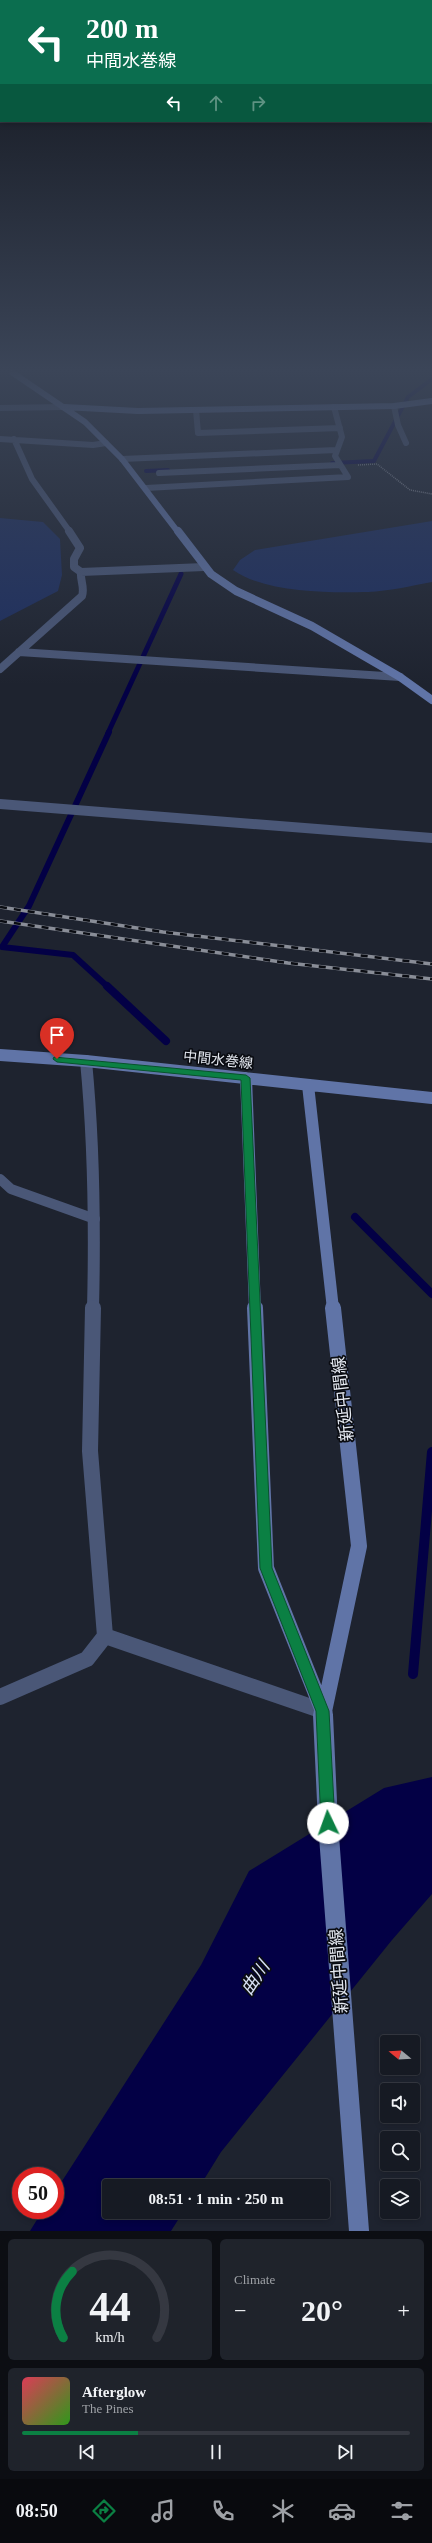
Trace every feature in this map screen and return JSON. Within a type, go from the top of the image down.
[{"type":"street","points":[[32,477],[77,541],[80,548],[74,559],[74,567],[81,572],[204,567]]},
{"type":"street","points":[[137,477],[204,567],[211,574],[236,591],[312,626],[400,677],[432,700]]},
{"type":"street","points":[[146,488],[346,477]]},
{"type":"street","points":[[0,669],[82,596],[84,590],[80,579],[81,572]]},
{"type":"street","points":[[19,652],[400,677]]},
{"type":"street","points":[[0,804],[432,838]]},
{"type":"street","name":"中間水巻線","points":[[0,1056],[86,1061],[432,1098]]},
{"type":"street","points":[[0,1697],[87,1659],[105,1636],[90,1451],[95,1219],[86,1061]]},
{"type":"street","name":"新延中間線","points":[[246,1078],[266,1568],[323,1711]]},
{"type":"street","name":"新延中間線","points":[[308,1085],[359,1546],[323,1711],[328,1823],[359,2231]]},
{"type":"street","points":[[105,1636],[323,1711]]},
{"type":"lane","points":[[0,1179],[11,1189],[95,1219]]},
{"type":"path","points":[[394,477],[410,490],[432,494]]},
{"type":"shaded area","points":[[0,518],[43,522],[60,539],[62,575],[58,591],[0,621]]},
{"type":"shaded area","points":[[432,521],[432,582],[376,591],[316,592],[262,583],[247,578],[233,570],[240,560],[255,550]]},
{"type":"water","name":"曲川","points":[[432,1777],[432,1894],[392,1940],[221,2152],[204,2179],[102,2179],[102,2219],[179,2219],[171,2231],[30,2231],[37,2219],[64,2219],[64,2178],[201,1965],[249,1871],[384,1788]]},
{"type":"waterway","points":[[108,733],[181,574]]},
{"type":"waterway","points":[[108,987],[73,955],[2,947],[29,906],[109,732]]},
{"type":"waterway","points":[[107,986],[166,1041]]},
{"type":"waterway","points":[[355,1217],[432,1294]]},
{"type":"waterway","points":[[413,1674],[432,1452]]},
{"type":"railway","points":[[0,907],[163,932],[432,964]]},
{"type":"railway","points":[[0,921],[288,963],[432,979]]},
{"type":"route","points":[[57,1059],[246,1078],[266,1568],[323,1711],[328,1823]]}]
